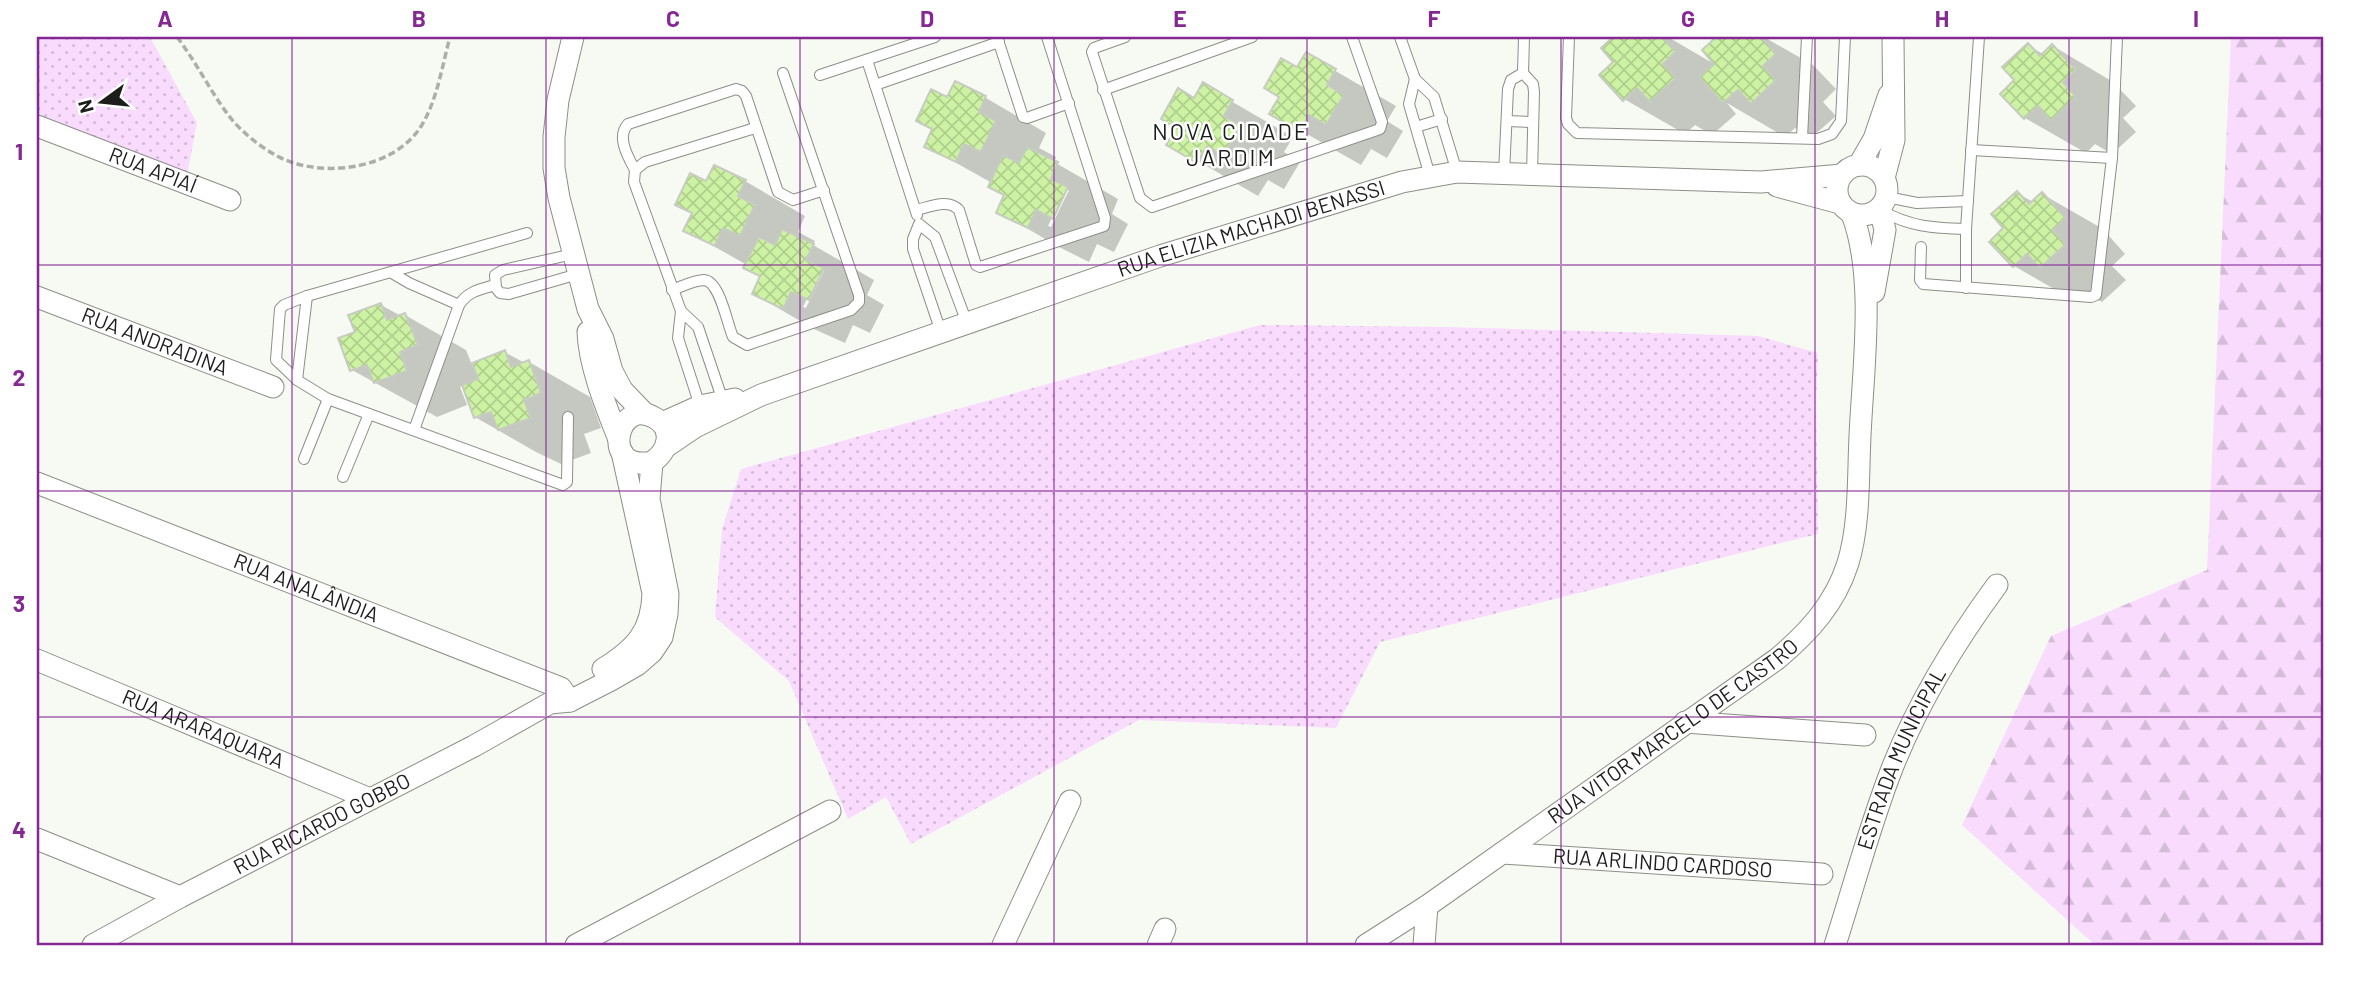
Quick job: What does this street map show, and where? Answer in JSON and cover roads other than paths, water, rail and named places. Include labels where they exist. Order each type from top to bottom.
[{"type":"street","points":[[573,37],[558,100],[554,168],[559,198],[588,309],[603,339],[612,371],[622,390],[666,429],[667,446],[659,458],[652,462],[635,463],[620,445],[621,428],[635,415],[653,418]]},
{"type":"street","points":[[1846,209],[1860,216],[1881,199],[1894,140],[1893,37]]},
{"type":"street","points":[[1865,313],[1862,244],[1837,189],[1874,139],[1892,86]]},
{"type":"street","name":"RUA APIAÍ","points":[[37,126],[230,200]]},
{"type":"street","points":[[1850,170],[1874,168],[1885,230],[1875,288],[1865,313]]},
{"type":"street","name":"RUA ELIZIA MACHADI BENASSI","points":[[667,446],[695,427],[761,395],[1160,256],[1402,182],[1457,172],[1761,182],[1850,170]]},
{"type":"street","name":"RUA ELIZIA MACHADI BENASSI","points":[[1761,182],[1846,209]]},
{"type":"street","name":"RUA ANDRADINA","points":[[37,297],[273,387]]},
{"type":"street","points":[[588,309],[589,342],[620,445],[653,593],[660,613]]},
{"type":"street","name":"RUA VITOR MARCELO DE CASTRO","points":[[1366,945],[1427,906],[1777,659],[1821,618],[1836,593],[1849,561],[1857,510],[1865,313]]},
{"type":"street","name":"RUA ELIZIA MACHADI BENASSI","points":[[653,418],[761,395]]},
{"type":"street","points":[[652,462],[649,499],[666,574],[660,613]]},
{"type":"street","name":"RUA ANALÂNDIA","points":[[37,483],[561,698]]},
{"type":"street","name":"ESTRADA MUNICIPAL","points":[[1835,945],[1892,768],[1906,734],[1930,687],[1997,585]]},
{"type":"street","name":"RUA RICARDO GOBBO","points":[[93,945],[561,698],[637,665],[652,652],[662,637],[660,613]]},
{"type":"street","name":"RUA ARARAQUARA","points":[[37,660],[369,799]]},
{"type":"street","points":[[1685,722],[1865,735]]},
{"type":"street","points":[[1003,945],[1070,802]]},
{"type":"street","points":[[576,945],[830,811]]},
{"type":"street","points":[[37,839],[180,897]]},
{"type":"street","name":"RUA ARLINDO CARDOSO","points":[[1502,853],[1822,874]]},
{"type":"street","points":[[1424,945],[1427,906]]},
{"type":"lane","points":[[820,75],[935,37]]},
{"type":"lane","points":[[915,210],[947,203],[955,205],[959,210],[976,265],[980,267],[1101,229],[1105,218],[1047,37]]},
{"type":"lane","points":[[1125,37],[1093,49],[1103,90],[1140,198],[1152,207],[1380,129],[1382,122],[1352,37]]},
{"type":"lane","points":[[1103,90],[1252,37]]},
{"type":"lane","points":[[1400,37],[1415,79],[1432,92],[1457,172]]},
{"type":"lane","points":[[1524,37],[1522,73],[1533,84],[1532,174]]},
{"type":"lane","points":[[1569,37],[1566,118],[1577,133],[1802,138],[1832,134],[1841,121],[1845,37]]},
{"type":"lane","points":[[1802,138],[1807,37]]},
{"type":"lane","points":[[1966,288],[1966,229],[1979,37]]},
{"type":"lane","points":[[1921,247],[1921,284],[2091,297],[2096,295],[2112,158],[2117,37]]},
{"type":"lane","points":[[875,85],[998,40],[1023,117],[1069,103]]},
{"type":"lane","points":[[867,60],[919,224],[935,237],[967,323]]},
{"type":"lane","points":[[672,290],[701,280],[711,282],[717,290],[733,337],[747,345],[854,309],[859,302],[859,295],[783,73]]},
{"type":"lane","points":[[1504,173],[1509,85],[1511,80],[1522,73]]},
{"type":"lane","points":[[1415,79],[1408,99],[1430,176]]},
{"type":"lane","points":[[723,401],[698,327],[681,311],[672,290],[634,182],[635,170],[622,135],[625,127],[633,122],[736,89],[747,96],[755,128],[778,192],[793,200],[824,190]]},
{"type":"lane","points":[[1416,127],[1442,119]]},
{"type":"lane","points":[[1507,121],[1533,122]]},
{"type":"lane","points":[[635,170],[645,162],[755,128]]},
{"type":"lane","points":[[1971,150],[2112,158]]},
{"type":"lane","points":[[1881,199],[1917,202],[1968,201]]},
{"type":"lane","points":[[1881,199],[1900,221],[1911,225],[1966,229]]},
{"type":"lane","points":[[919,224],[912,243],[941,332]]},
{"type":"lane","points":[[527,233],[284,305],[279,312],[276,360],[297,380],[328,399],[563,485],[567,482],[568,417]]},
{"type":"lane","points":[[532,263],[576,264],[539,285],[504,294],[498,292],[495,285],[499,272],[532,263]]},
{"type":"lane","points":[[532,263],[539,285]]},
{"type":"lane","points":[[921,273],[944,265]]},
{"type":"lane","points":[[392,273],[459,304]]},
{"type":"lane","points":[[414,430],[459,304],[468,294],[495,285]]},
{"type":"lane","points":[[297,380],[307,296]]},
{"type":"lane","points":[[681,311],[677,330],[700,406]]},
{"type":"lane","points":[[685,361],[707,354]]},
{"type":"lane","points":[[304,459],[328,399]]},
{"type":"lane","points":[[343,477],[369,414]]},
{"type":"district","name":"NOVA CIDADE JARDIM","points":[[1231,145]]}]
